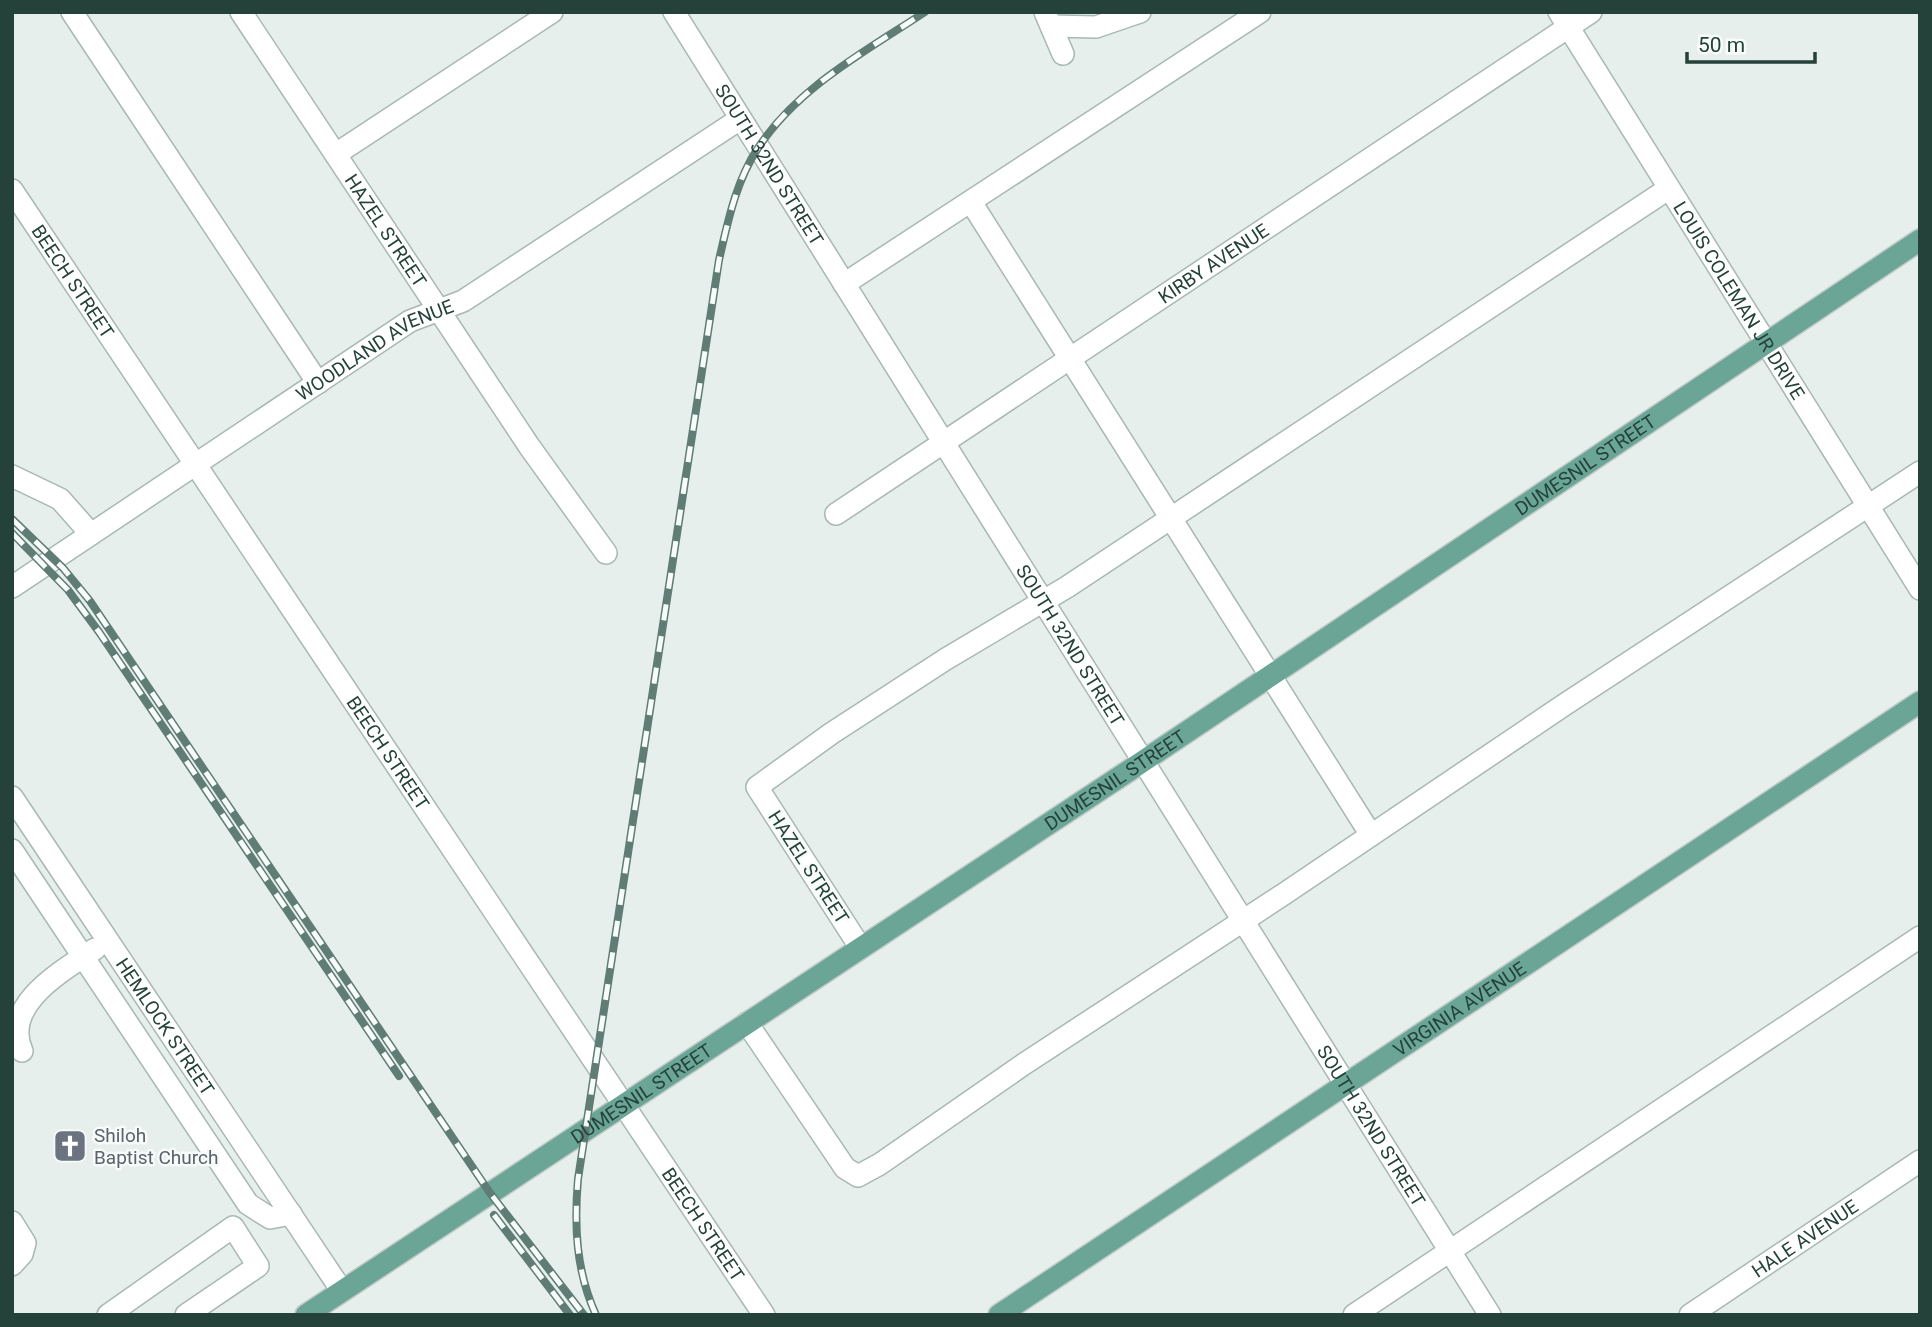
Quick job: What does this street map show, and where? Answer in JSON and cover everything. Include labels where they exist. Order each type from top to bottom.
[{"type":"main road","name":"DUMESNIL STREET","points":[[306,1315],[1920,240]]},
{"type":"main road","name":"VIRGINIA AVENUE","points":[[999,1315],[1920,702]]},
{"type":"street","points":[[72,12],[318,383]]},
{"type":"street","name":"HAZEL STREET","points":[[241,12],[529,446],[606,553]]},
{"type":"street","points":[[336,154],[552,12]]},
{"type":"street","name":"SOUTH 32ND STREET","points":[[674,12],[1490,1315]]},
{"type":"street","points":[[844,284],[1260,12]]},
{"type":"street","name":"KIRBY AVENUE","points":[[836,514],[1071,359],[1564,20],[1591,12]]},
{"type":"street","points":[[1048,19],[1096,27],[1141,13]]},
{"type":"street","points":[[1048,19],[1063,54]]},
{"type":"street","name":"LOUIS COLEMAN JR DRIVE","points":[[1564,20],[1920,589]]},
{"type":"street","name":"WOODLAND AVENUE","points":[[12,587],[410,321],[463,301],[740,119]]},
{"type":"street","points":[[1043,600],[1668,189]]},
{"type":"street","name":"BEECH STREET","points":[[12,190],[764,1315]]},
{"type":"street","points":[[971,202],[1061,349],[1071,359],[1371,835]]},
{"type":"street","points":[[747,1023],[845,1168],[858,1175],[880,1164],[1024,1064],[1563,705],[1920,472]]},
{"type":"street","points":[[12,476],[60,499],[92,534]]},
{"type":"street","name":"HAZEL STREET","points":[[860,947],[757,787],[855,718],[1043,600]]},
{"type":"street","name":"HEMLOCK STREET","points":[[12,797],[342,1291]]},
{"type":"street","points":[[12,850],[248,1204],[270,1218],[291,1214]]},
{"type":"street","points":[[1354,1315],[1449,1249],[1539,1193],[1920,937]]},
{"type":"street","points":[[22,1051],[16,1026],[25,1006],[65,968],[108,940]]},
{"type":"street","name":"HALE AVENUE","points":[[1690,1315],[1920,1161]]},
{"type":"street","points":[[12,1222],[25,1242],[22,1254],[12,1265]]},
{"type":"street","points":[[108,1315],[233,1227],[258,1266],[186,1315]]},
{"type":"railway","points":[[596,1315],[580,1265],[576,1214],[578,1179],[719,260],[726,231],[744,174],[774,126],[793,106],[834,72],[925,12]]},
{"type":"railway","points":[[12,519],[63,568],[90,601],[490,1193],[584,1315]]},
{"type":"railway","points":[[12,533],[68,590],[99,632],[399,1076]]},
{"type":"railway","points":[[494,1215],[570,1315]]},
{"type":"place","name":"Shiloh Baptist Church","points":[[70,1146]]}]
